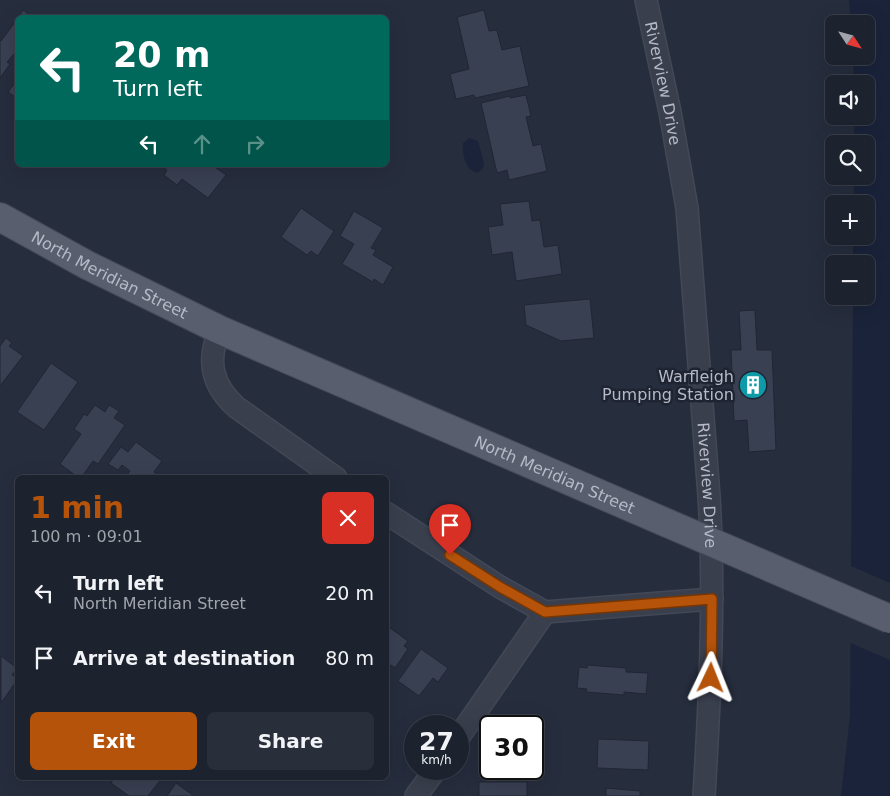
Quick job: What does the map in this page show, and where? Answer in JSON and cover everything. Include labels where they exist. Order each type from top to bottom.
[{"type":"main road","name":"North Meridian Street","points":[[0,217],[87,265],[220,330],[890,619]]},
{"type":"street","name":"Riverview Drive","points":[[646,0],[670,112],[687,208],[710,512],[712,664],[704,796]]},
{"type":"street","points":[[220,330],[214,346],[212,368],[224,394],[236,407],[332,475]]},
{"type":"street","points":[[389,515],[492,582],[545,612],[712,599]]},
{"type":"street","points":[[469,722],[545,612]]},
{"type":"street","points":[[416,796],[428,780]]},
{"type":"water","points":[[849,0],[890,0],[890,796],[841,796],[850,716],[853,305],[875,305],[875,255],[853,255],[853,245],[875,245],[875,195],[854,195],[854,185],[875,185],[875,135],[854,135],[854,125],[875,125],[875,75],[854,75],[853,65],[875,65],[875,15],[850,15]]},
{"type":"water","points":[[469,138],[478,141],[484,163],[483,168],[478,173],[470,169],[464,156],[463,143]]},
{"type":"pier","points":[[849,565],[890,583],[890,660],[848,642]]},
{"type":"building","points":[[23,10],[30,15],[20,15]]},
{"type":"building","points":[[484,10],[489,31],[497,30],[502,50],[520,46],[529,86],[475,98],[474,95],[456,99],[450,74],[469,69],[457,17]]},
{"type":"building","points":[[15,22],[15,55],[7,62],[10,64],[0,78],[0,40]]},
{"type":"building","points":[[15,83],[15,97],[8,92]]},
{"type":"building","points":[[526,95],[531,116],[526,117],[533,146],[541,144],[547,171],[509,180],[507,170],[497,173],[481,103],[510,96],[510,98]]},
{"type":"building","points":[[163,167],[215,167],[226,175],[208,198],[182,179],[177,185],[164,175],[167,170]]},
{"type":"building","points":[[529,201],[532,221],[540,220],[544,247],[558,245],[562,274],[516,281],[512,252],[492,255],[488,227],[503,225],[500,204]]},
{"type":"building","points":[[301,208],[334,231],[318,256],[311,251],[307,255],[281,237]]},
{"type":"building","points":[[354,211],[383,228],[371,248],[376,250],[373,255],[393,267],[383,285],[374,279],[373,282],[342,264],[354,244],[340,236]]},
{"type":"building","points":[[590,299],[594,338],[561,341],[526,325],[524,305]]},
{"type":"building","name":"Warfleigh Pumping Station","points":[[755,310],[757,350],[772,350],[776,450],[749,452],[747,420],[734,421],[731,350],[741,350],[739,311]]},
{"type":"building","points":[[6,338],[12,343],[9,346],[23,356],[0,386],[0,346]]},
{"type":"building","points":[[51,363],[78,382],[44,430],[17,412]]},
{"type":"building","points":[[95,405],[105,412],[109,405],[119,411],[114,418],[125,425],[98,464],[93,461],[83,475],[75,475],[60,464],[81,434],[74,429],[84,414],[87,416]]},
{"type":"building","points":[[136,442],[162,461],[154,472],[158,475],[127,475],[130,471],[122,465],[118,470],[108,464],[121,447],[128,452]]},
{"type":"building","points":[[389,627],[408,641],[404,646],[408,649],[395,668],[389,664]]},
{"type":"building","points":[[421,649],[448,668],[438,682],[433,678],[419,696],[398,681]]},
{"type":"building","points":[[1,656],[15,666],[12,675],[15,677],[15,683],[1,703]]},
{"type":"building","points":[[588,665],[626,668],[626,672],[648,673],[646,694],[624,692],[624,695],[586,692],[587,689],[577,688],[579,667],[587,668]]},
{"type":"building","points":[[598,739],[649,741],[648,770],[597,768]]},
{"type":"building","points":[[113,780],[160,780],[148,796],[129,796],[111,783]]},
{"type":"building","points":[[479,782],[527,782],[527,796],[479,796]]},
{"type":"building","points":[[176,783],[194,796],[167,796]]},
{"type":"building","points":[[606,788],[640,791],[640,796],[606,796]]},
{"type":"place","name":"Warfleigh Pumping Station","points":[[753,385]]},
{"type":"route","points":[[450,555],[500,587],[545,612],[712,599],[711,678]]}]
